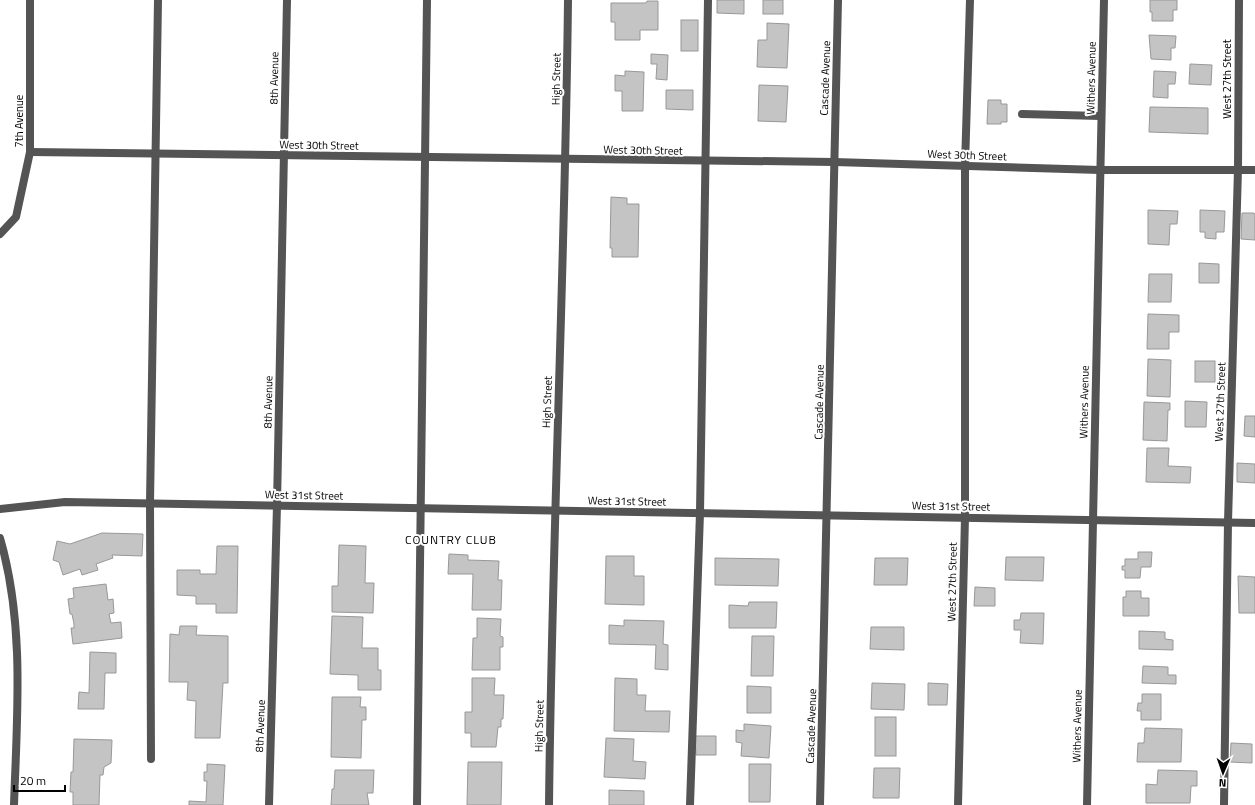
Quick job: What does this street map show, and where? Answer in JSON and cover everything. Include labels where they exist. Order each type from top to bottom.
[{"type":"street","name":"7th Avenue","points":[[0,234],[16,217],[30,152],[30,0]]},
{"type":"street","points":[[151,759],[150,503],[157,153],[158,0]]},
{"type":"street","name":"8th Avenue","points":[[269,805],[277,505],[286,0]]},
{"type":"street","points":[[417,805],[427,0]]},
{"type":"street","name":"High Street","points":[[549,805],[554,511],[566,159],[568,0]]},
{"type":"street","points":[[690,805],[700,513],[708,0]]},
{"type":"street","name":"Cascade Avenue","points":[[820,805],[828,514],[838,0]]},
{"type":"street","name":"West 27th Street","points":[[958,805],[965,517],[965,166],[970,0]]},
{"type":"street","name":"Withers Avenue","points":[[1087,805],[1104,0]]},
{"type":"street","name":"West 27th Street","points":[[1224,805],[1228,522],[1238,169],[1239,0]]},
{"type":"street","points":[[1022,114],[1101,116]]},
{"type":"street","name":"West 30th Street","points":[[30,152],[705,162],[834,162],[1100,170],[1255,170]]},
{"type":"street","name":"West 31st Street","points":[[0,510],[65,502],[1255,522]]},
{"type":"street","points":[[0,538],[7,560],[15,610],[18,676],[14,805]]},
{"type":"building","points":[[717,0],[744,0],[744,14],[717,13]]},
{"type":"building","points":[[763,0],[783,0],[783,14],[763,14]]},
{"type":"building","points":[[1150,0],[1177,0],[1177,10],[1173,10],[1173,21],[1152,21]]},
{"type":"building","points":[[647,1],[658,1],[658,30],[640,30],[640,40],[615,40],[615,22],[611,22],[611,3],[646,3]]},
{"type":"building","points":[[681,20],[698,20],[698,51],[681,51]]},
{"type":"building","points":[[767,23],[789,24],[787,68],[757,67],[758,40],[767,40]]},
{"type":"building","points":[[1149,35],[1176,36],[1175,48],[1171,48],[1171,60],[1151,59]]},
{"type":"building","points":[[651,54],[668,55],[667,80],[656,79],[657,64],[651,64]]},
{"type":"building","points":[[1190,64],[1212,65],[1211,85],[1189,84]]},
{"type":"building","points":[[625,71],[644,72],[643,111],[622,111],[622,91],[615,91],[615,75],[625,76]]},
{"type":"building","points":[[1154,71],[1176,72],[1175,84],[1168,84],[1168,98],[1153,97]]},
{"type":"building","points":[[759,85],[788,86],[786,122],[758,121]]},
{"type":"building","points":[[666,90],[693,90],[693,110],[666,109]]},
{"type":"building","points":[[988,100],[1001,100],[1001,104],[1007,104],[1007,122],[1001,122],[1001,124],[987,124]]},
{"type":"building","points":[[1150,107],[1208,108],[1208,134],[1149,132]]},
{"type":"building","points":[[611,197],[627,198],[627,204],[639,204],[638,257],[612,257],[612,248],[610,248]]},
{"type":"building","points":[[1148,210],[1178,211],[1177,224],[1170,224],[1169,245],[1148,244]]},
{"type":"building","points":[[1200,210],[1225,211],[1224,232],[1216,232],[1216,239],[1205,238],[1205,232],[1200,232]]},
{"type":"building","points":[[1242,213],[1254,213],[1255,215],[1255,240],[1241,239]]},
{"type":"building","points":[[1199,263],[1219,264],[1219,283],[1199,283]]},
{"type":"building","points":[[1149,274],[1172,274],[1171,302],[1148,302]]},
{"type":"building","points":[[1148,314],[1179,315],[1179,332],[1169,332],[1169,349],[1147,349]]},
{"type":"building","points":[[1148,359],[1171,360],[1170,397],[1147,396]]},
{"type":"building","points":[[1195,361],[1215,361],[1215,382],[1195,382]]},
{"type":"building","points":[[1185,401],[1207,402],[1206,427],[1185,427]]},
{"type":"building","points":[[1144,402],[1170,403],[1170,410],[1168,410],[1167,441],[1143,440]]},
{"type":"building","points":[[1245,416],[1255,416],[1255,437],[1244,436]]},
{"type":"building","points":[[1147,448],[1169,448],[1168,466],[1191,467],[1190,483],[1146,482]]},
{"type":"building","points":[[1237,463],[1255,464],[1255,483],[1237,482]]},
{"type":"building","points":[[102,533],[143,534],[142,556],[112,555],[113,558],[96,564],[98,570],[82,575],[80,569],[63,575],[59,562],[53,560],[57,541],[70,544]]},
{"type":"building","points":[[339,545],[366,546],[365,583],[374,583],[373,613],[332,612],[332,586],[338,586]]},
{"type":"building","points":[[217,546],[238,546],[237,613],[216,613],[216,604],[196,604],[196,596],[177,595],[177,570],[200,570],[200,574],[216,574]]},
{"type":"building","points":[[1138,552],[1152,552],[1151,567],[1141,567],[1140,578],[1125,578],[1125,570],[1122,570],[1122,566],[1125,566],[1125,559],[1138,559]]},
{"type":"building","points":[[449,554],[468,555],[468,560],[499,561],[498,580],[502,580],[501,610],[472,610],[473,574],[448,574]]},
{"type":"building","points":[[606,556],[634,556],[634,576],[644,576],[644,605],[605,604]]},
{"type":"building","points":[[1006,557],[1044,557],[1043,581],[1005,580]]},
{"type":"building","points":[[715,558],[779,559],[778,586],[715,585]]},
{"type":"building","points":[[875,558],[908,558],[907,585],[874,585]]},
{"type":"building","points":[[1238,576],[1255,577],[1255,613],[1239,613]]},
{"type":"building","points":[[106,584],[108,600],[113,599],[114,613],[109,614],[111,623],[121,622],[122,638],[73,644],[71,628],[74,628],[74,624],[72,614],[70,614],[68,599],[74,598],[73,588]]},
{"type":"building","points":[[975,587],[995,588],[995,606],[974,606]]},
{"type":"building","points":[[1126,591],[1141,591],[1141,598],[1149,598],[1149,616],[1123,616],[1123,597],[1126,597]]},
{"type":"building","points":[[749,602],[777,602],[776,628],[729,628],[729,605],[748,606]]},
{"type":"building","points":[[1021,613],[1044,613],[1043,644],[1020,643],[1021,630],[1014,630],[1014,620],[1020,620]]},
{"type":"building","points":[[332,616],[363,617],[362,648],[378,648],[378,670],[381,670],[381,690],[358,690],[358,675],[330,674]]},
{"type":"building","points":[[477,618],[501,619],[500,636],[503,637],[503,647],[500,647],[500,670],[472,670],[473,638],[477,638]]},
{"type":"building","points":[[624,620],[664,621],[663,644],[668,645],[668,670],[655,669],[656,645],[609,644],[609,625],[624,626]]},
{"type":"building","points":[[180,626],[197,626],[196,635],[228,636],[228,683],[223,683],[220,738],[195,738],[196,701],[187,700],[188,682],[169,682],[170,634],[179,635]]},
{"type":"building","points":[[871,627],[904,627],[904,650],[870,649]]},
{"type":"building","points":[[1139,631],[1165,632],[1165,639],[1173,640],[1173,650],[1139,649]]},
{"type":"building","points":[[752,636],[774,636],[773,676],[751,676]]},
{"type":"building","points":[[90,652],[116,653],[116,673],[105,673],[104,709],[78,709],[79,692],[89,693]]},
{"type":"building","points":[[1143,666],[1168,667],[1168,675],[1176,675],[1176,684],[1142,683]]},
{"type":"building","points":[[472,678],[495,678],[494,695],[504,695],[503,719],[501,719],[501,727],[498,727],[496,747],[471,747],[471,733],[465,733],[465,712],[472,712]]},
{"type":"building","points":[[615,678],[637,679],[637,695],[646,695],[645,711],[670,711],[669,732],[614,731]]},
{"type":"building","points":[[872,683],[905,684],[904,710],[871,709]]},
{"type":"building","points":[[928,683],[948,684],[947,705],[928,705]]},
{"type":"building","points":[[747,686],[771,687],[771,713],[747,713]]},
{"type":"building","points":[[1142,694],[1161,694],[1161,720],[1141,720],[1141,711],[1137,711],[1138,703],[1142,703]]},
{"type":"building","points":[[332,697],[361,697],[360,707],[366,707],[366,720],[362,720],[361,758],[331,757]]},
{"type":"building","points":[[875,717],[896,717],[896,756],[875,756]]},
{"type":"building","points":[[744,724],[771,726],[769,758],[741,756],[742,743],[736,742],[736,730],[744,731]]},
{"type":"building","points":[[1145,728],[1182,729],[1181,762],[1137,762],[1138,743],[1144,743]]},
{"type":"building","points":[[695,736],[716,736],[716,755],[696,755]]},
{"type":"building","points":[[606,738],[634,739],[633,761],[646,762],[645,779],[604,777]]},
{"type":"building","points":[[74,739],[112,740],[111,763],[104,767],[103,775],[100,775],[99,805],[73,805],[73,792],[70,792],[71,772],[73,772]]},
{"type":"building","points":[[1231,743],[1252,744],[1252,763],[1230,762]]},
{"type":"building","points":[[468,762],[502,762],[501,805],[467,805]]},
{"type":"building","points":[[207,764],[225,765],[223,805],[189,805],[189,801],[206,802],[207,781],[204,781],[204,772],[207,772]]},
{"type":"building","points":[[749,764],[771,764],[770,802],[749,802]]},
{"type":"building","points":[[874,768],[900,768],[899,798],[873,798]]},
{"type":"building","points":[[335,770],[374,770],[373,793],[367,793],[369,805],[331,805]]},
{"type":"building","points":[[1158,770],[1197,771],[1197,786],[1191,786],[1190,803],[1146,803],[1146,784],[1157,785]]},
{"type":"building","points":[[609,790],[644,791],[644,805],[609,805]]},
{"type":"district","name":"COUNTRY CLUB","points":[[451,540]]}]
